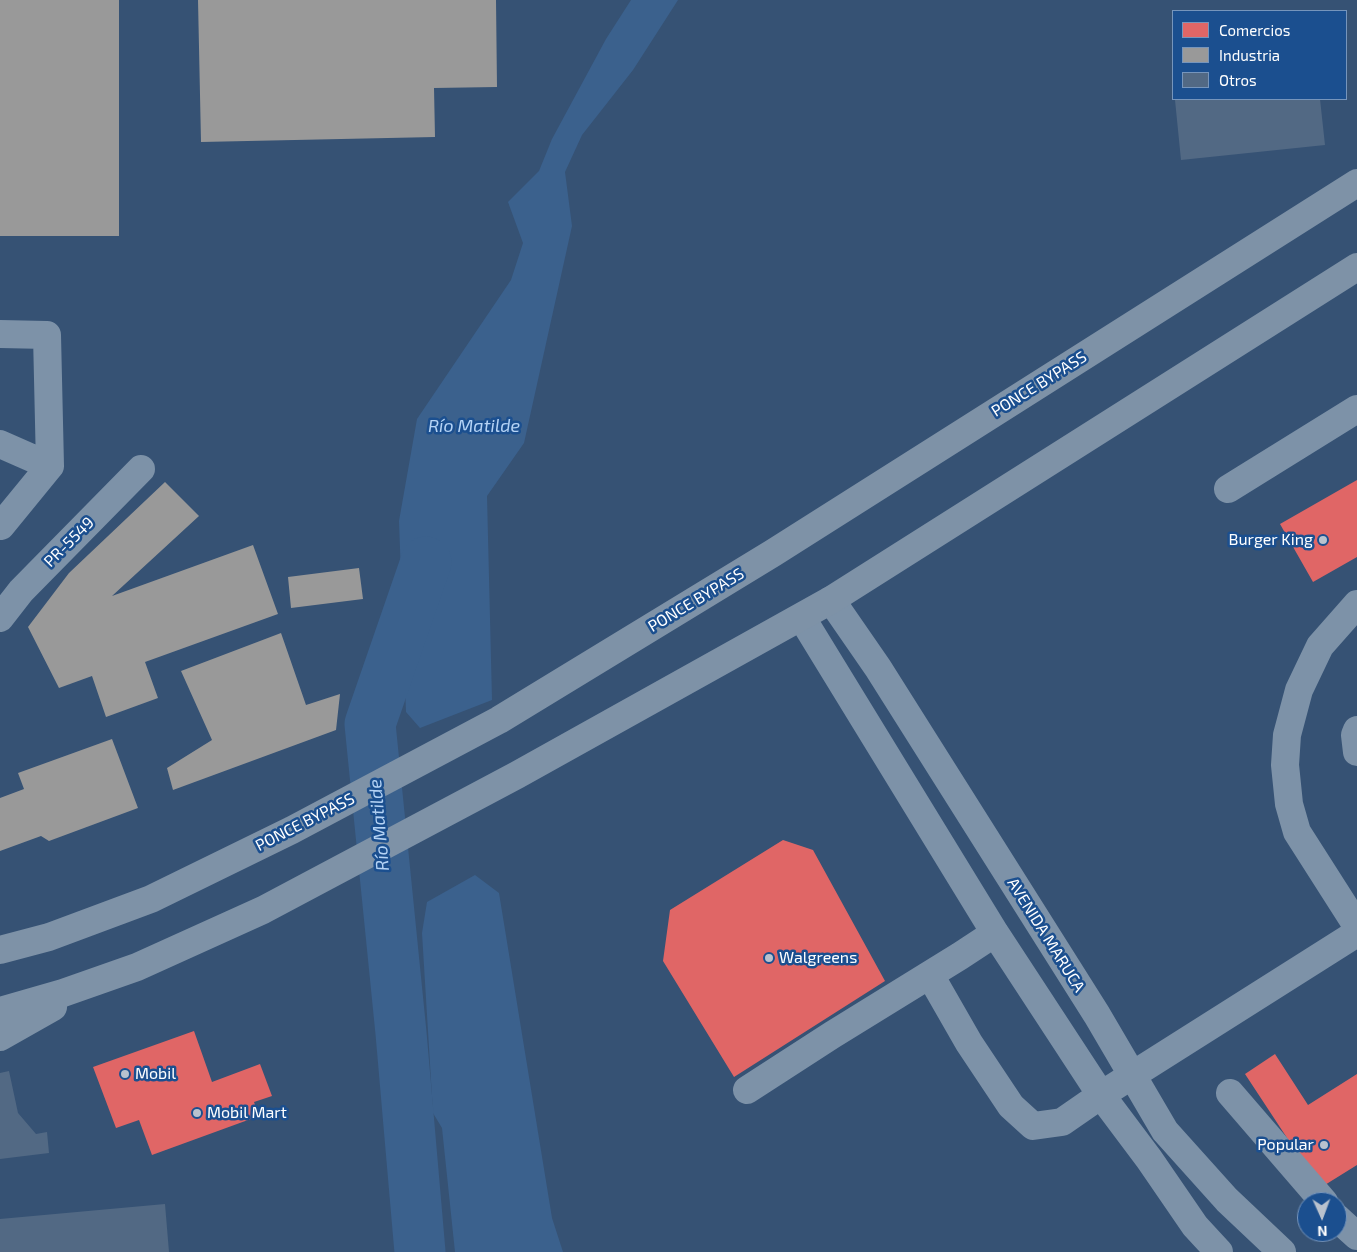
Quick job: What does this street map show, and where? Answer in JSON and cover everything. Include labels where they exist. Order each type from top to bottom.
[{"type":"highway","name":"PONCE BYPASS","points":[[0,950],[49,937],[151,899],[292,830],[499,720],[774,552],[1357,183]]},
{"type":"highway","points":[[0,1011],[62,994],[137,967],[263,910],[517,775],[802,618],[1357,267]]},
{"type":"highway","points":[[0,938],[49,937]]},
{"type":"highway","points":[[0,1037],[103,979]]},
{"type":"street","points":[[0,334],[47,335],[50,466],[0,525]]},
{"type":"street","points":[[1228,489],[1357,409]]},
{"type":"street","points":[[0,444],[50,466]]},
{"type":"street","name":"PR-5549","points":[[0,618],[21,592],[141,469]]},
{"type":"street","name":"AVENIDA MARUCA","points":[[831,600],[878,668],[1097,1015],[1165,1131],[1227,1200],[1282,1252]]},
{"type":"street","points":[[1357,604],[1320,646],[1300,690],[1287,735],[1285,764],[1290,804],[1297,832],[1357,926]]},
{"type":"street","points":[[802,618],[995,933],[1101,1095],[1149,1159],[1195,1226],[1219,1252]]},
{"type":"street","points":[[1357,730],[1355,735],[1357,752]]},
{"type":"street","points":[[747,1090],[995,933]]},
{"type":"street","points":[[930,975],[969,1044],[1011,1106],[1033,1126],[1062,1122],[1132,1075],[1357,933]]},
{"type":"street","points":[[1230,1093],[1320,1192]]},
{"type":"water","name":"Río Matilde","points":[[631,0],[678,0],[633,70],[582,135],[565,172],[572,226],[524,443],[487,496],[492,700],[420,728],[406,712],[399,521],[417,419],[511,280],[523,243],[508,202],[539,171],[552,139],[606,39]]},
{"type":"water","points":[[475,875],[499,893],[552,1218],[563,1252],[455,1252],[442,1128],[433,1113],[422,933],[427,902]]},
{"type":"building: Comercios","name":"Burger King","points":[[1357,480],[1357,557],[1313,582],[1280,524]]},
{"type":"building: Comercios","points":[[783,840],[813,850],[885,981],[734,1077],[663,961],[670,910]]},
{"type":"building: Comercios","points":[[194,1031],[212,1082],[260,1064],[272,1096],[254,1102],[259,1116],[152,1155],[139,1120],[116,1128],[93,1067]]},
{"type":"building: Comercios","name":"Popular","points":[[1275,1054],[1308,1105],[1357,1074],[1357,1165],[1320,1188],[1245,1074]]},
{"type":"building: Industria","points":[[0,0],[119,0],[119,236],[0,236]]},
{"type":"building: Industria","points":[[198,0],[496,0],[497,87],[434,88],[435,137],[201,142]]},
{"type":"building: Industria","points":[[165,482],[199,516],[112,596],[253,545],[278,614],[145,662],[158,698],[106,717],[92,676],[59,688],[28,627],[69,573]]},
{"type":"building: Industria","points":[[359,568],[363,599],[291,608],[288,577]]},
{"type":"building: Industria","points":[[281,633],[306,705],[340,694],[336,730],[173,790],[167,768],[212,740],[181,671]]},
{"type":"building: Industria","points":[[112,739],[138,808],[49,841],[41,836],[0,851],[0,798],[24,789],[18,773]]},
{"type":"building: Otros","points":[[1175,100],[1320,100],[1325,145],[1181,160]]},
{"type":"building: Otros","points":[[9,1071],[18,1113],[36,1134],[47,1132],[49,1153],[0,1159],[0,1073]]},
{"type":"building: Otros","points":[[165,1204],[169,1252],[0,1252],[0,1219]]},
{"type":"waterway","name":"Río Matilde","points":[[420,1252],[401,1033],[370,724],[426,562]]},
{"type":"place","name":"Burger King","points":[[1323,540]]},
{"type":"place","name":"Walgreens","points":[[769,958]]},
{"type":"place","name":"Mobil","points":[[125,1074]]},
{"type":"place","name":"Mobil Mart","points":[[197,1113]]},
{"type":"place","name":"Popular","points":[[1324,1145]]}]
